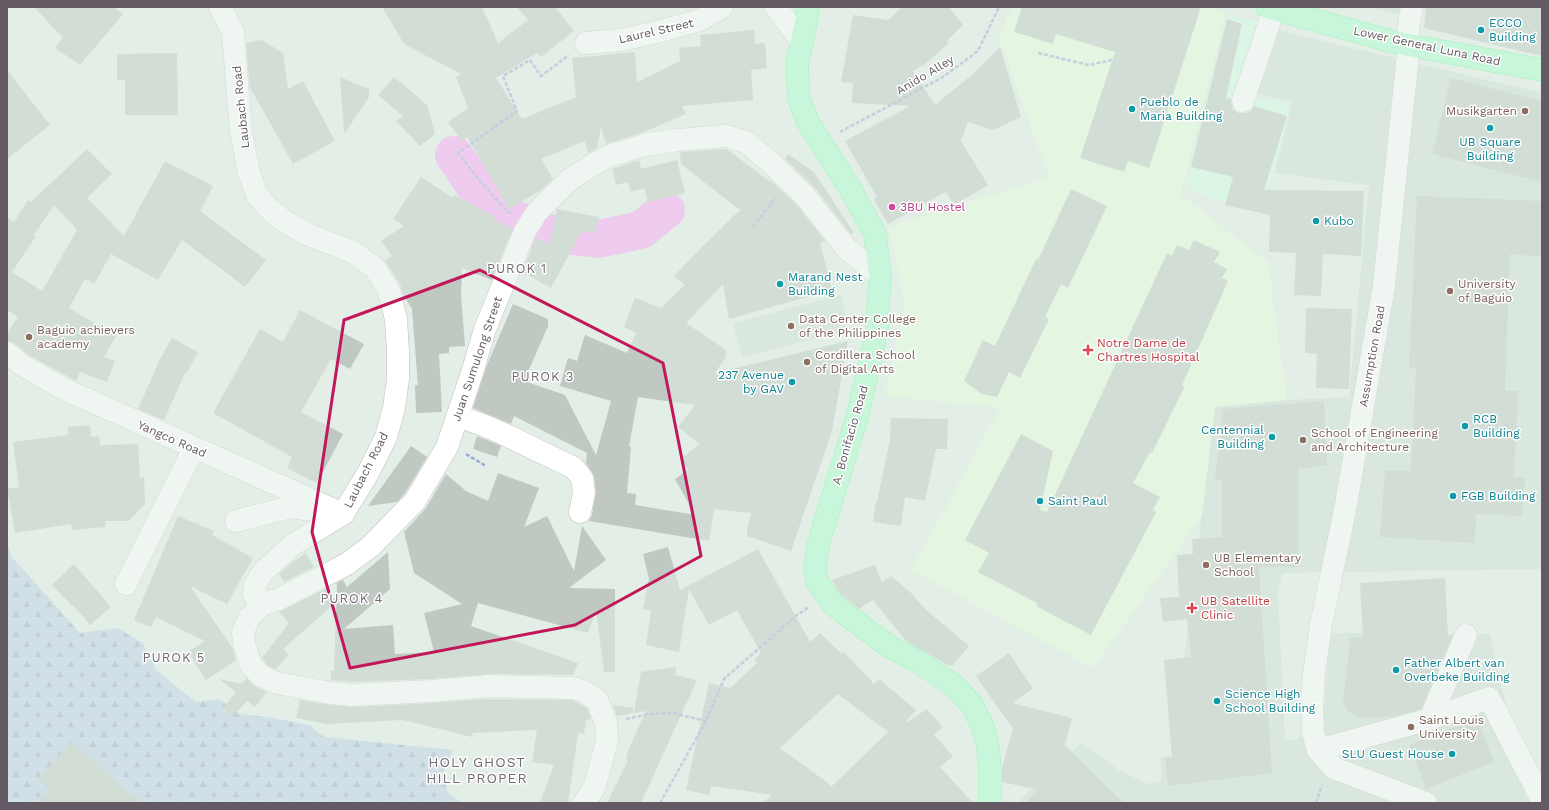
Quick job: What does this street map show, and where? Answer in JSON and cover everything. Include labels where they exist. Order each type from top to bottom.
[{"type":"main road","name":"A. Bonifacio Road","points":[[808,7],[808,18],[801,41],[797,64],[799,99],[808,122],[851,190],[875,234],[880,275],[877,327],[873,348],[857,418],[818,545],[815,568],[817,581],[840,611],[890,647],[916,661],[955,686],[972,705],[983,727],[988,748],[990,768],[990,803]]},
{"type":"main road","name":"Lower General Luna Road","points":[[1271,8],[1404,44],[1542,70]]},
{"type":"street","name":"Laubach Road","points":[[220,7],[233,32],[241,132],[249,173],[257,195],[269,208],[287,222],[309,235],[353,252],[375,268],[389,291],[396,319],[398,379],[394,408],[386,437],[368,472],[343,514],[292,546],[263,572],[255,586],[254,594],[257,600],[264,603]]},
{"type":"street","name":"Laurel Street","points":[[586,43],[621,40],[661,31],[700,20],[722,7]]},
{"type":"street","points":[[776,7],[801,41]]},
{"type":"street","name":"Assumption Road","points":[[1328,776],[1313,732],[1312,705],[1314,674],[1321,625],[1345,510],[1384,286],[1404,44],[1412,7]]},
{"type":"street","points":[[1243,101],[1271,8]]},
{"type":"street","name":"Juan Sumulong Street","points":[[264,603],[279,599],[347,564],[370,548],[415,501],[447,447],[485,329],[531,222],[568,181],[594,164],[611,155],[645,145],[678,140],[726,136],[746,142],[770,161],[805,196],[847,250],[880,275]]},
{"type":"street","name":"Yangco Road","points":[[7,353],[22,365],[64,390],[343,514]]},
{"type":"street","points":[[458,416],[508,436],[574,468],[582,478],[584,493],[580,512]]},
{"type":"street","points":[[126,584],[194,448]]},
{"type":"street","points":[[236,521],[292,507],[343,514]]},
{"type":"street","points":[[264,603],[249,618],[243,632],[244,643],[252,665],[261,676],[277,683],[324,692],[352,695],[432,691],[489,686],[574,688],[585,692],[597,700],[606,723],[607,741],[594,788],[584,803]]},
{"type":"street","points":[[1430,719],[1466,635]]},
{"type":"street","points":[[1318,750],[1430,719],[1489,698],[1542,800]]},
{"type":"street","points":[[1328,776],[1426,803]]},
{"type":"path","name":"Anido Alley","points":[[837,134],[943,77],[978,51],[999,7]]},
{"type":"path","points":[[508,212],[481,182],[458,153],[517,111],[503,76],[530,60],[541,76],[586,43]]},
{"type":"path","points":[[1038,53],[1089,64],[1112,60]]},
{"type":"path","points":[[753,227],[790,180]]},
{"type":"path","points":[[463,453],[486,466]]},
{"type":"path","points":[[660,803],[706,721],[724,679],[796,615],[815,604]]},
{"type":"path","points":[[606,723],[649,714],[673,713],[706,721]]},
{"type":"path","points":[[1316,803],[1328,776]]},
{"type":"highlighted area","points":[[480,270],[663,363],[701,556],[575,625],[350,668],[312,532],[344,320]]},
{"type":"shaded area","name":"Notre Dame de Chartres Hospital","points":[[1011,7],[1207,7],[1226,13],[1181,195],[1268,262],[1287,400],[1215,407],[1202,516],[1093,668],[911,570],[1000,408],[885,396],[905,304],[888,227],[1049,177],[999,39]]},
{"type":"shaded area","points":[[1371,7],[1400,7],[1399,13],[1398,12],[1397,14]]},
{"type":"shaded area","points":[[1226,17],[1261,20],[1241,93],[1292,106],[1260,214],[1186,189]]},
{"type":"shaded area","name":"University of Baguio","points":[[1255,25],[1542,93],[1542,569],[1282,573],[1278,593],[1285,740],[1172,755],[1215,407],[1287,400],[1349,397],[1369,185],[1275,173],[1292,101],[1246,92]]},
{"type":"shaded area","name":"Data Center College of the Philippines","points":[[841,295],[849,330],[742,357],[733,323]]},
{"type":"shaded area","name":"Saint Louis University","points":[[1329,633],[1490,634],[1526,798],[1533,803],[1017,803],[1081,743],[1120,771],[1148,784],[1158,783],[1162,779],[1160,757],[1298,739],[1324,716]]},
{"type":"green space","points":[[7,542],[11,556],[80,633],[117,628],[143,643],[156,670],[196,702],[219,699],[240,714],[274,718],[309,725],[324,737],[453,750],[444,771],[447,792],[462,803],[7,803]]},
{"type":"building","points":[[34,7],[114,7],[123,14],[80,65],[55,48],[63,38]]},
{"type":"building","points":[[382,7],[482,7],[498,43],[528,20],[517,7],[555,7],[574,31],[541,57],[537,53],[496,78],[522,119],[576,97],[572,58],[635,52],[637,82],[680,61],[679,48],[701,46],[700,35],[754,30],[755,44],[765,43],[767,68],[751,70],[753,100],[682,106],[686,114],[644,132],[606,144],[601,126],[597,148],[588,153],[585,141],[541,159],[553,179],[541,190],[509,209],[467,137],[462,141],[448,122],[468,108],[456,77],[461,74],[404,44]]},
{"type":"building","points":[[902,7],[949,7],[963,25],[947,41],[949,43],[925,64],[913,71],[935,105],[974,73],[1000,47],[1021,117],[993,130],[968,122],[961,141],[988,185],[954,205],[946,192],[888,224],[874,199],[877,197],[845,141],[910,106],[852,103],[853,83],[841,82],[853,15],[888,20]]},
{"type":"building","name":"Pueblo de Maria Building","points":[[1022,7],[1201,7],[1149,168],[1128,161],[1124,172],[1080,158],[1115,52],[1056,34],[1053,44],[1014,32]]},
{"type":"building","name":"ECCO Building","points":[[1426,7],[1542,7],[1542,56],[1424,28]]},
{"type":"building","points":[[1227,19],[1242,24],[1226,98],[1231,99],[1233,109],[1239,113],[1251,111],[1254,106],[1287,116],[1264,190],[1364,191],[1361,256],[1323,254],[1321,296],[1294,295],[1296,253],[1269,252],[1270,215],[1225,205],[1233,177],[1191,167]]},
{"type":"building","points":[[262,40],[283,53],[288,89],[303,81],[335,141],[293,164],[250,89],[246,43]]},
{"type":"building","points":[[177,53],[178,115],[125,115],[125,80],[117,80],[117,54]]},
{"type":"building","points":[[7,70],[50,125],[7,159]]},
{"type":"building","points":[[340,77],[369,89],[369,97],[344,134]]},
{"type":"building","points":[[394,77],[427,105],[435,134],[420,146],[396,121],[403,116],[378,95]]},
{"type":"building","name":"UB Square Building","points":[[1451,78],[1542,101],[1542,182],[1432,154]]},
{"type":"building","points":[[87,149],[112,174],[87,198],[124,236],[165,161],[213,186],[200,211],[266,260],[245,287],[182,240],[158,280],[111,254],[94,284],[85,279],[69,308],[116,336],[104,357],[115,361],[107,382],[80,372],[76,381],[29,355],[14,343],[7,341],[7,334],[18,317],[7,310],[7,217],[14,222],[28,200],[31,202]],"holes":[[[54,205],[77,230],[42,291],[12,272],[36,236],[34,235]]]},
{"type":"building","points":[[728,150],[769,181],[770,180],[796,204],[825,241],[820,243],[832,290],[729,319],[723,284],[686,323],[726,350],[726,357],[715,373],[848,341],[832,431],[791,551],[747,536],[751,513],[714,509],[709,541],[589,521],[592,515],[596,492],[594,476],[586,463],[587,453],[514,416],[511,424],[473,408],[487,365],[513,304],[548,319],[548,326],[524,381],[565,395],[596,455],[611,401],[560,386],[568,358],[577,361],[585,335],[627,353],[636,333],[624,327],[635,298],[661,308],[685,285],[674,276],[740,210],[681,164],[680,152]],"holes":[[[638,397],[695,405],[678,427],[700,444],[680,459],[688,470],[675,479],[695,515],[635,505],[636,494],[627,493],[631,447],[629,446]]]},
{"type":"building","points":[[788,154],[814,172],[854,233],[851,234],[815,188],[785,159]]},
{"type":"building","points":[[639,160],[641,169],[677,160],[685,193],[648,202],[644,188],[631,192],[628,182],[616,185],[612,169]]},
{"type":"building","points":[[421,177],[453,198],[454,195],[496,217],[492,219],[513,228],[492,280],[462,268],[461,295],[465,346],[449,347],[449,353],[439,354],[442,412],[416,413],[415,385],[418,385],[412,309],[403,294],[400,284],[385,261],[392,256],[381,241],[404,226],[393,219]]},
{"type":"building","points":[[1071,189],[1107,206],[1068,288],[1061,284],[1045,317],[1049,319],[1020,378],[1009,372],[997,397],[982,394],[964,381],[983,340],[995,346],[1036,259],[1038,260]]},
{"type":"building","points":[[1417,196],[1542,201],[1542,257],[1510,254],[1505,391],[1518,391],[1514,477],[1525,478],[1522,516],[1476,514],[1475,543],[1380,537],[1385,470],[1411,471],[1416,368],[1409,367]]},
{"type":"building","points":[[557,209],[599,217],[595,233],[582,231],[551,288],[522,272],[536,238],[550,244]]},
{"type":"building","points":[[1194,240],[1220,252],[1214,262],[1227,269],[1222,278],[1228,281],[1182,385],[1185,386],[1152,453],[1150,452],[1133,483],[1160,497],[1153,510],[1156,512],[1091,635],[1036,606],[1037,603],[978,572],[989,553],[965,540],[1021,434],[1053,451],[1040,510],[1047,512],[1167,253],[1172,256],[1177,245],[1189,250]]},
{"type":"building","points":[[1306,308],[1352,309],[1349,389],[1316,388],[1317,354],[1305,353]]},
{"type":"building","points":[[300,310],[364,344],[350,369],[331,359],[301,412],[343,434],[317,483],[287,468],[292,457],[213,413],[260,329],[283,342]]},
{"type":"building","points":[[172,338],[198,352],[186,374],[185,373],[164,420],[138,409],[159,361]]},
{"type":"building","points":[[1324,401],[1327,465],[1298,469],[1299,567],[1259,567],[1272,773],[1168,786],[1165,758],[1172,758],[1164,660],[1191,657],[1187,619],[1163,622],[1160,598],[1179,597],[1177,555],[1193,554],[1192,539],[1222,537],[1222,479],[1215,480],[1223,409]]},
{"type":"building","points":[[891,418],[948,419],[947,449],[936,449],[925,501],[905,497],[901,526],[873,522],[876,501],[877,502],[890,439]]},
{"type":"building","points":[[90,425],[91,437],[99,436],[100,445],[138,444],[140,478],[144,477],[145,504],[129,521],[105,521],[106,527],[72,530],[71,524],[15,533],[7,489],[19,487],[13,442],[68,435],[68,427]]},
{"type":"building","points":[[477,436],[501,446],[497,457],[473,449]]},
{"type":"building","points":[[411,446],[427,457],[405,493],[397,502],[368,506]]},
{"type":"building","points":[[498,473],[539,488],[524,527],[547,516],[574,571],[582,526],[606,560],[569,588],[615,589],[615,672],[604,672],[596,611],[588,633],[478,603],[471,626],[578,663],[573,675],[489,674],[431,679],[352,682],[331,680],[331,671],[334,671],[337,583],[343,580],[347,587],[388,552],[390,589],[344,629],[393,625],[395,654],[434,652],[424,613],[462,604],[414,573],[404,532],[426,508],[446,474],[466,491],[488,501]]},
{"type":"building","points":[[178,516],[214,531],[212,535],[253,558],[227,604],[190,586],[233,649],[236,660],[206,680],[188,652],[205,641],[156,617],[151,627],[134,620]]},
{"type":"building","points":[[668,547],[680,590],[758,549],[810,642],[820,633],[842,654],[844,652],[874,684],[879,679],[916,710],[906,721],[907,722],[927,709],[943,727],[934,735],[953,756],[940,767],[973,803],[762,803],[772,795],[711,786],[709,795],[686,790],[709,683],[730,688],[757,663],[754,660],[761,653],[737,610],[709,625],[689,589],[679,652],[646,645],[651,611],[643,609],[649,579],[643,554]],"holes":[[[838,694],[888,732],[831,787],[828,783],[780,748]]]},
{"type":"building","points":[[306,553],[314,567],[284,582],[279,574]]},
{"type":"building","points":[[74,564],[111,607],[90,625],[73,605],[72,606],[52,585]]},
{"type":"building","points":[[875,565],[882,583],[891,576],[911,593],[926,610],[969,646],[953,665],[948,665],[907,642],[873,600],[859,609],[841,595],[832,580]]},
{"type":"building","points":[[1445,578],[1448,636],[1452,636],[1421,709],[1392,717],[1359,717],[1349,712],[1343,702],[1350,638],[1363,637],[1360,583]]},
{"type":"building","points":[[327,588],[336,602],[283,649],[289,654],[276,669],[268,666],[262,658],[289,623],[279,612]]},
{"type":"building","points":[[1009,653],[1033,689],[1012,703],[1072,718],[1065,745],[1124,803],[1025,803],[1038,790],[1002,782],[1002,768],[1013,729],[976,676]]},
{"type":"building","points":[[676,667],[675,675],[697,680],[641,803],[607,803],[628,760],[626,760],[628,751],[646,711],[634,713],[641,672]]},
{"type":"building","points":[[246,678],[256,687],[267,692],[255,707],[247,701],[233,716],[223,708],[236,692],[219,679],[242,684]]},
{"type":"building","points":[[489,699],[572,700],[587,708],[591,719],[586,720],[584,734],[578,733],[568,803],[540,803],[554,765],[532,762],[537,730],[473,733],[472,737],[403,720],[326,724],[296,718],[300,700],[353,707]]},
{"type":"building","points":[[613,705],[633,708],[633,713],[617,716]]},
{"type":"building","name":"SLU Guest House","points":[[1477,718],[1494,762],[1426,789],[1409,745]]},
{"type":"building","points":[[72,742],[141,803],[38,803],[51,789],[38,778]]},
{"type":"waterway","points":[[454,155],[477,189],[512,218],[547,233],[598,239],[641,230],[666,210]]},
{"type":"place","name":"ECCO Building","points":[[1481,30]]},
{"type":"place","name":"Pueblo de Maria Building","points":[[1132,109]]},
{"type":"place","name":"Musikgarten","points":[[1525,111]]},
{"type":"place","name":"UB Square Building","points":[[1490,128]]},
{"type":"place","name":"3BU Hostel","points":[[892,207]]},
{"type":"place","name":"Kubo","points":[[1316,221]]},
{"type":"place","name":"Marand Nest Building","points":[[780,284]]},
{"type":"place","name":"University of Baguio","points":[[1450,291]]},
{"type":"place","name":"Data Center College of the Philippines","points":[[791,326]]},
{"type":"place","name":"Baguio achievers academy","points":[[29,337]]},
{"type":"place","name":"Notre Dame de Chartres Hospital","points":[[1088,350]]},
{"type":"place","name":"Cordillera School of Digital Arts","points":[[807,362]]},
{"type":"place","name":"237 Avenue by GAV","points":[[792,382]]},
{"type":"place","name":"RCB Building","points":[[1465,426]]},
{"type":"place","name":"Centennial Building","points":[[1272,437]]},
{"type":"place","name":"School of Engineering and Architecture","points":[[1303,440]]},
{"type":"place","name":"FGB Building","points":[[1453,496]]},
{"type":"place","name":"Saint Paul","points":[[1040,501]]},
{"type":"place","name":"UB Elementary School","points":[[1206,565]]},
{"type":"place","name":"UB Satellite Clinic","points":[[1192,608]]},
{"type":"place","name":"Father Albert van Overbeke Building","points":[[1396,670]]},
{"type":"place","name":"Science High School Building","points":[[1217,701]]},
{"type":"place","name":"Saint Louis University","points":[[1411,727]]},
{"type":"place","name":"SLU Guest House","points":[[1452,754]]},
{"type":"district","name":"PUROK 1","points":[[517,268]]},
{"type":"district","name":"PUROK 3","points":[[543,376]]},
{"type":"district","name":"PUROK 4","points":[[352,598]]},
{"type":"district","name":"PUROK 5","points":[[174,657]]},
{"type":"district","name":"HOLY GHOST HILL PROPER","points":[[477,770]]}]
